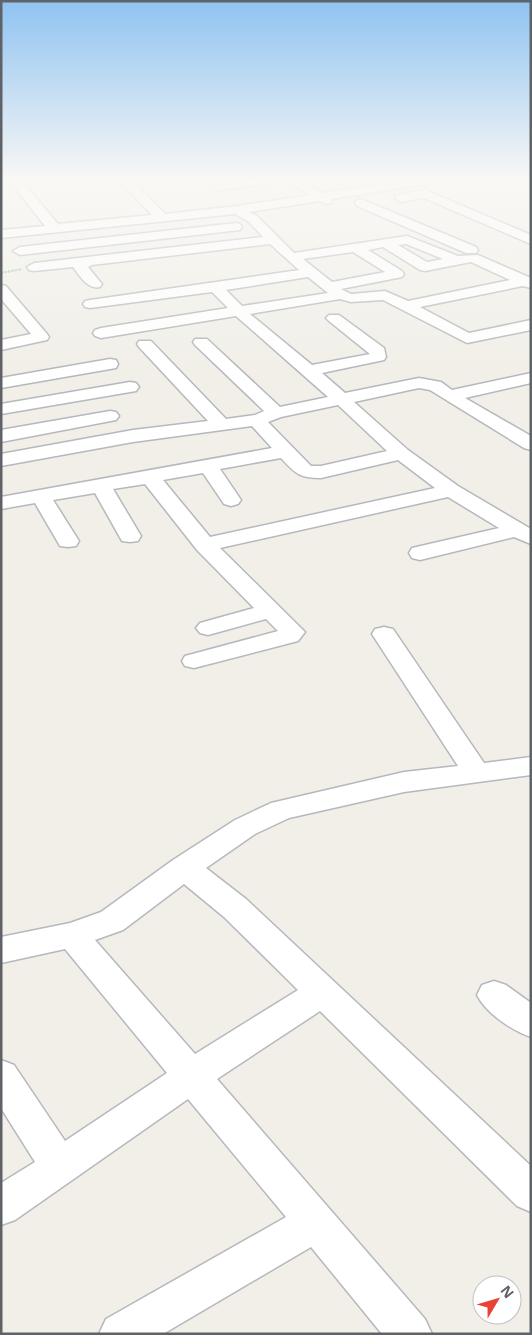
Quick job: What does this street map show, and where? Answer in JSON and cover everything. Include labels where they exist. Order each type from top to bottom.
[{"type":"street","points":[[20,251],[95,242]]},
{"type":"street","points":[[34,267],[255,242]]},
{"type":"street","points":[[276,242],[335,291],[351,298],[385,295],[467,338],[531,325]]},
{"type":"street","points":[[292,257],[394,242]]},
{"type":"street","points":[[413,242],[456,260]]},
{"type":"street","points":[[453,242],[471,250]]},
{"type":"street","points":[[385,244],[425,267]]},
{"type":"street","points":[[225,246],[235,256]]},
{"type":"street","points":[[356,248],[397,274]]},
{"type":"street","points":[[165,252],[174,264]]},
{"type":"street","points":[[328,252],[367,279]]},
{"type":"street","points":[[101,333],[240,312],[335,291],[367,279],[456,260],[473,258],[528,282]]},
{"type":"street","points":[[85,262],[79,266],[95,284]]},
{"type":"street","points":[[90,304],[310,272]]},
{"type":"street","points":[[405,306],[528,282]]},
{"type":"street","points":[[215,287],[240,312],[340,398],[400,454],[451,490],[523,533]]},
{"type":"street","points":[[1,289],[41,337],[1,345]]},
{"type":"street","points":[[308,371],[378,357],[378,351],[334,318]]},
{"type":"street","points":[[201,342],[276,414]]},
{"type":"street","points":[[145,344],[222,426]]},
{"type":"street","points":[[1,383],[25,372],[110,364]]},
{"type":"street","points":[[25,372],[34,377],[83,445]]},
{"type":"street","points":[[449,396],[531,378]]},
{"type":"street","points":[[1,460],[133,436],[222,426],[256,420],[340,398],[419,383],[435,386],[531,444]]},
{"type":"street","points":[[1,409],[130,387]]},
{"type":"street","points":[[1,436],[110,416]]},
{"type":"street","points":[[256,420],[303,470],[310,472],[321,472],[400,454]]},
{"type":"street","points":[[1,503],[286,451]]},
{"type":"street","points":[[208,466],[231,500]]},
{"type":"street","points":[[150,477],[205,544],[293,632],[289,636],[194,660]]},
{"type":"street","points":[[101,485],[130,536]]},
{"type":"street","points":[[205,544],[451,490]]},
{"type":"street","points":[[41,496],[68,541]]},
{"type":"street","points":[[420,553],[502,534],[523,533]]},
{"type":"street","points":[[208,628],[270,610]]},
{"type":"street","points":[[384,634],[477,773]]},
{"type":"street","points":[[1,950],[72,934],[112,921],[184,868],[245,827],[281,810],[404,782],[531,766]]},
{"type":"street","points":[[184,868],[235,908],[531,1193]]},
{"type":"street","points":[[72,934],[410,1334]]},
{"type":"street","points":[[1,1206],[192,1076],[322,992]]},
{"type":"street","points":[[494,995],[531,1022]]},
{"type":"street","points":[[1,1076],[60,1167]]},
{"type":"street","points":[[121,1334],[316,1222]]}]
